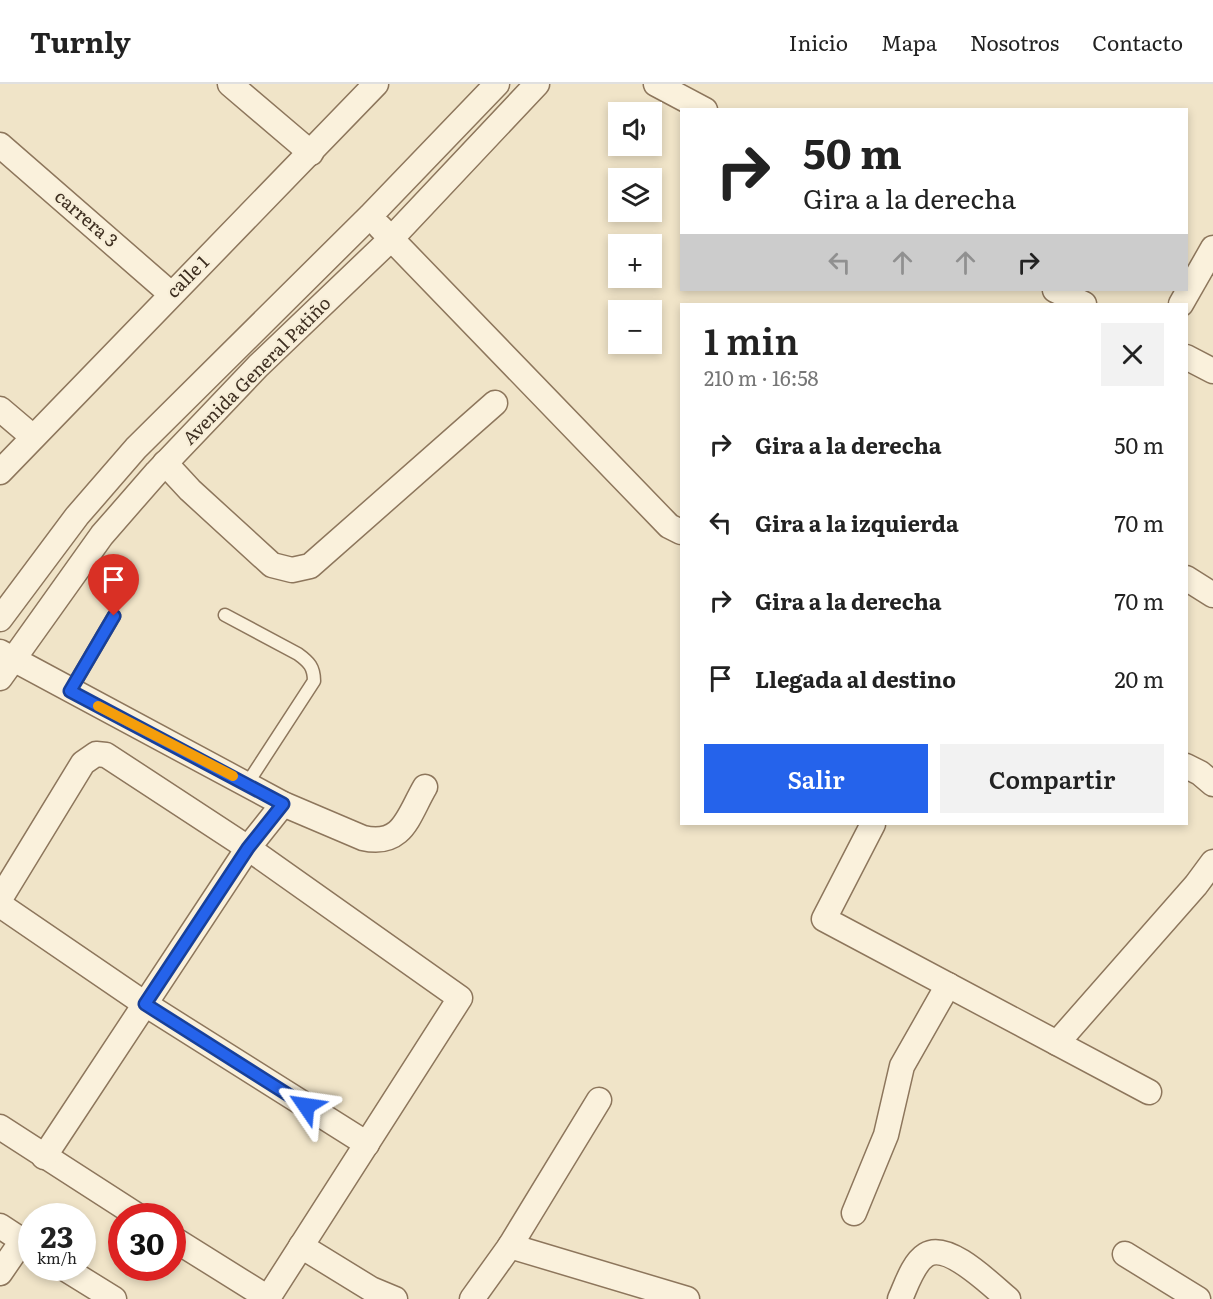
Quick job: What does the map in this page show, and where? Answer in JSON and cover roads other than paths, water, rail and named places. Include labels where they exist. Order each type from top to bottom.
[{"type":"street","points":[[230,84],[311,153]]},
{"type":"street","name":"calle 1","points":[[0,472],[376,84]]},
{"type":"street","name":"Avenida General Patiño","points":[[0,619],[77,516],[136,448],[370,216],[497,84]]},
{"type":"street","name":"Avenida General Patiño","points":[[4,664],[102,535],[165,463],[258,366],[391,240],[537,84]]},
{"type":"street","points":[[656,84],[701,108]]},
{"type":"street","name":"carrera 3","points":[[0,145],[171,294]]},
{"type":"street","points":[[370,216],[669,526],[680,532]]},
{"type":"street","points":[[1182,303],[1213,248]]},
{"type":"street","points":[[1056,291],[1082,303]]},
{"type":"street","points":[[1188,358],[1213,371]]},
{"type":"street","points":[[165,463],[190,490],[272,565],[292,570],[310,566],[495,403]]},
{"type":"street","points":[[0,409],[33,437]]},
{"type":"street","points":[[1188,579],[1213,595]]},
{"type":"street","points":[[4,664],[70,691],[283,804],[363,838],[377,841],[389,839],[399,833],[424,787]]},
{"type":"street","points":[[0,899],[83,763],[96,754],[106,755],[248,848],[460,998],[268,1299],[186,1247]]},
{"type":"street","points":[[1188,767],[1213,784]]},
{"type":"street","points":[[44,1157],[248,848],[283,804]]},
{"type":"street","points":[[872,825],[824,919],[1149,1092]]},
{"type":"street","points":[[1057,1043],[1213,862]]},
{"type":"street","points":[[0,905],[145,1004],[367,1144]]},
{"type":"street","points":[[854,1213],[886,1135],[902,1066],[948,985]]},
{"type":"street","points":[[472,1299],[510,1246],[599,1100]]},
{"type":"street","points":[[0,1127],[117,1203]]},
{"type":"street","points":[[0,1226],[18,1238]]},
{"type":"street","points":[[301,1246],[371,1289],[395,1299]]},
{"type":"street","points":[[510,1246],[687,1299]]},
{"type":"street","points":[[900,1299],[916,1265],[926,1255],[937,1252],[953,1256],[1008,1299]]},
{"type":"street","points":[[0,1273],[18,1254]]},
{"type":"street","points":[[1125,1254],[1198,1299]]},
{"type":"street","points":[[85,1281],[114,1299]]},
{"type":"lane","points":[[225,615],[298,654],[309,662],[314,670],[314,681],[247,784]]},
{"type":"lane","points":[[70,691],[114,616]]}]
